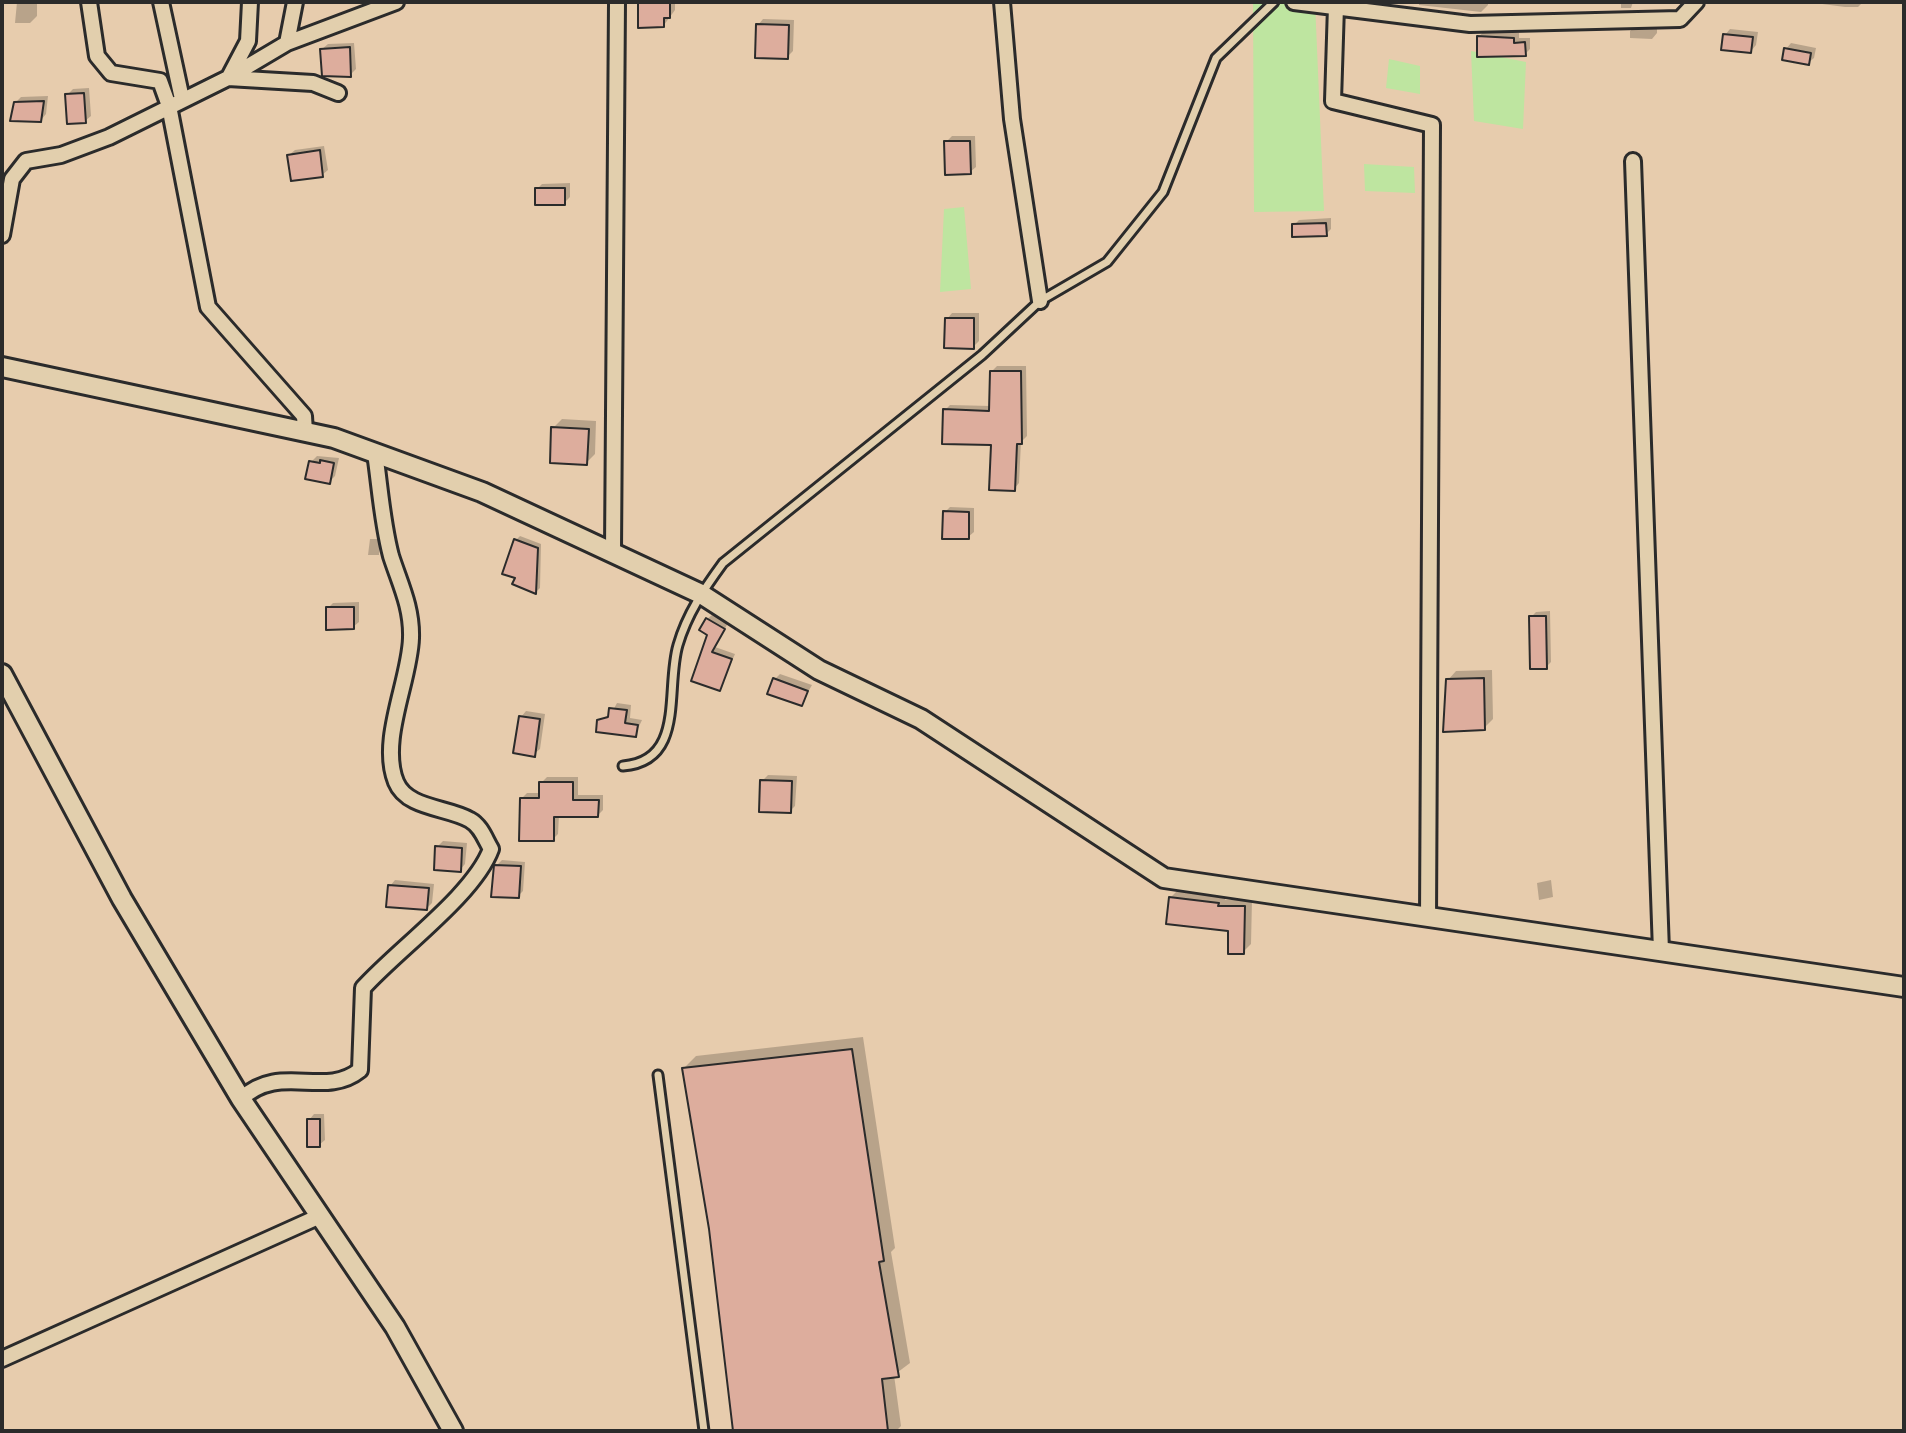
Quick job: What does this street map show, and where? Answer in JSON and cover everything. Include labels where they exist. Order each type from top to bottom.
[{"type":"street","points":[[89,2],[97,56],[111,73],[160,81],[175,103]]},
{"type":"street","points":[[161,2],[208,307],[233,340],[304,416],[305,432]]},
{"type":"street","points":[[228,78],[248,41],[250,2]]},
{"type":"street","points":[[287,43],[295,2]]},
{"type":"street","points":[[2,235],[12,179],[26,161],[61,155],[109,137],[228,78],[287,43],[396,2]]},
{"type":"street","points":[[613,550],[617,2]]},
{"type":"street","points":[[1002,2],[1012,119],[1040,301]]},
{"type":"street","points":[[1294,2],[1470,24],[1680,19],[1696,2]]},
{"type":"street","points":[[1336,6],[1333,101],[1432,125],[1428,917]]},
{"type":"street","points":[[228,78],[313,83],[338,93]]},
{"type":"street","points":[[1633,161],[1661,951]]},
{"type":"street","points":[[2,367],[305,432],[375,453],[482,492],[613,550],[701,594],[819,670],[921,719],[1164,878],[1904,987]]},
{"type":"street","points":[[241,1099],[263,1083],[277,1079],[340,1081],[360,1070],[363,988],[461,893],[485,865],[491,849],[472,820],[409,798],[396,782],[393,751],[396,716],[411,640],[406,592],[392,557],[383,519],[375,453]]},
{"type":"street","points":[[2,674],[122,899],[241,1099],[395,1327],[453,1431]]},
{"type":"street","points":[[2,1359],[320,1216]]},
{"type":"lane","points":[[623,766],[643,764],[656,756],[664,739],[677,647],[701,594],[723,563],[982,355],[1040,301],[1107,262],[1163,192],[1216,58],[1274,2]]},
{"type":"lane","points":[[658,1075],[704,1431]]},
{"type":"green space","points":[[1253,2],[1315,2],[1324,211],[1254,212]]},
{"type":"green space","points":[[1471,51],[1526,62],[1523,129],[1474,121]]},
{"type":"green space","points":[[1389,59],[1420,66],[1420,94],[1386,88]]},
{"type":"green space","points":[[1364,164],[1414,167],[1415,193],[1365,191]]},
{"type":"green space","points":[[964,207],[971,289],[940,292],[944,209]]},
{"type":"building","points":[[638,2],[670,2],[670,18],[664,18],[664,27],[638,28]]},
{"type":"building","points":[[756,24],[789,25],[788,59],[755,58]]},
{"type":"building","points":[[1723,34],[1753,37],[1751,53],[1721,50]]},
{"type":"building","points":[[1477,36],[1514,38],[1514,43],[1525,42],[1526,56],[1477,57]]},
{"type":"building","points":[[350,47],[351,77],[322,76],[320,49]]},
{"type":"building","points":[[1784,48],[1811,53],[1809,65],[1782,60]]},
{"type":"building","points":[[84,93],[86,123],[67,124],[65,94]]},
{"type":"building","points":[[44,101],[41,122],[10,121],[14,102]]},
{"type":"building","points":[[944,141],[970,141],[971,174],[945,175]]},
{"type":"building","points":[[320,150],[323,177],[291,181],[287,155]]},
{"type":"building","points":[[535,188],[565,188],[565,205],[535,205]]},
{"type":"building","points":[[1326,223],[1327,236],[1292,237],[1292,224]]},
{"type":"building","points":[[945,318],[974,318],[974,349],[944,348]]},
{"type":"building","points":[[990,371],[1021,371],[1022,444],[1017,444],[1015,491],[989,490],[991,445],[942,444],[943,409],[989,411]]},
{"type":"building","points":[[551,427],[589,429],[587,465],[550,463]]},
{"type":"building","points":[[320,460],[334,463],[330,484],[305,479],[309,461],[320,463]]},
{"type":"building","points":[[943,511],[969,512],[969,539],[942,539]]},
{"type":"building","points":[[514,539],[538,548],[536,594],[512,584],[515,578],[502,574]]},
{"type":"building","points":[[326,607],[354,607],[354,629],[326,630]]},
{"type":"building","points":[[1529,616],[1546,616],[1547,669],[1530,669]]},
{"type":"building","points":[[706,618],[725,629],[712,652],[732,659],[720,691],[691,681],[707,635],[699,630]]},
{"type":"building","points":[[773,678],[808,691],[802,706],[767,694]]},
{"type":"building","points":[[1484,678],[1485,730],[1443,732],[1446,679]]},
{"type":"building","points":[[609,708],[627,710],[625,723],[638,725],[636,737],[596,732],[597,720],[608,717]]},
{"type":"building","points":[[519,716],[540,719],[535,757],[513,753]]},
{"type":"building","points":[[760,780],[792,781],[791,813],[759,812]]},
{"type":"building","points":[[539,782],[573,782],[573,800],[599,800],[598,817],[554,817],[554,841],[519,841],[520,798],[539,798]]},
{"type":"building","points":[[435,846],[462,848],[461,872],[434,870]]},
{"type":"building","points":[[494,865],[521,866],[519,898],[491,897]]},
{"type":"building","points":[[388,885],[429,888],[427,910],[386,907]]},
{"type":"building","points":[[1169,897],[1219,903],[1218,906],[1245,906],[1244,954],[1228,954],[1228,931],[1166,924]]},
{"type":"building","points":[[852,1049],[884,1261],[879,1262],[899,1377],[882,1379],[888,1431],[733,1431],[709,1229],[682,1068]]},
{"type":"building","points":[[307,1119],[320,1119],[320,1147],[307,1147]]}]
